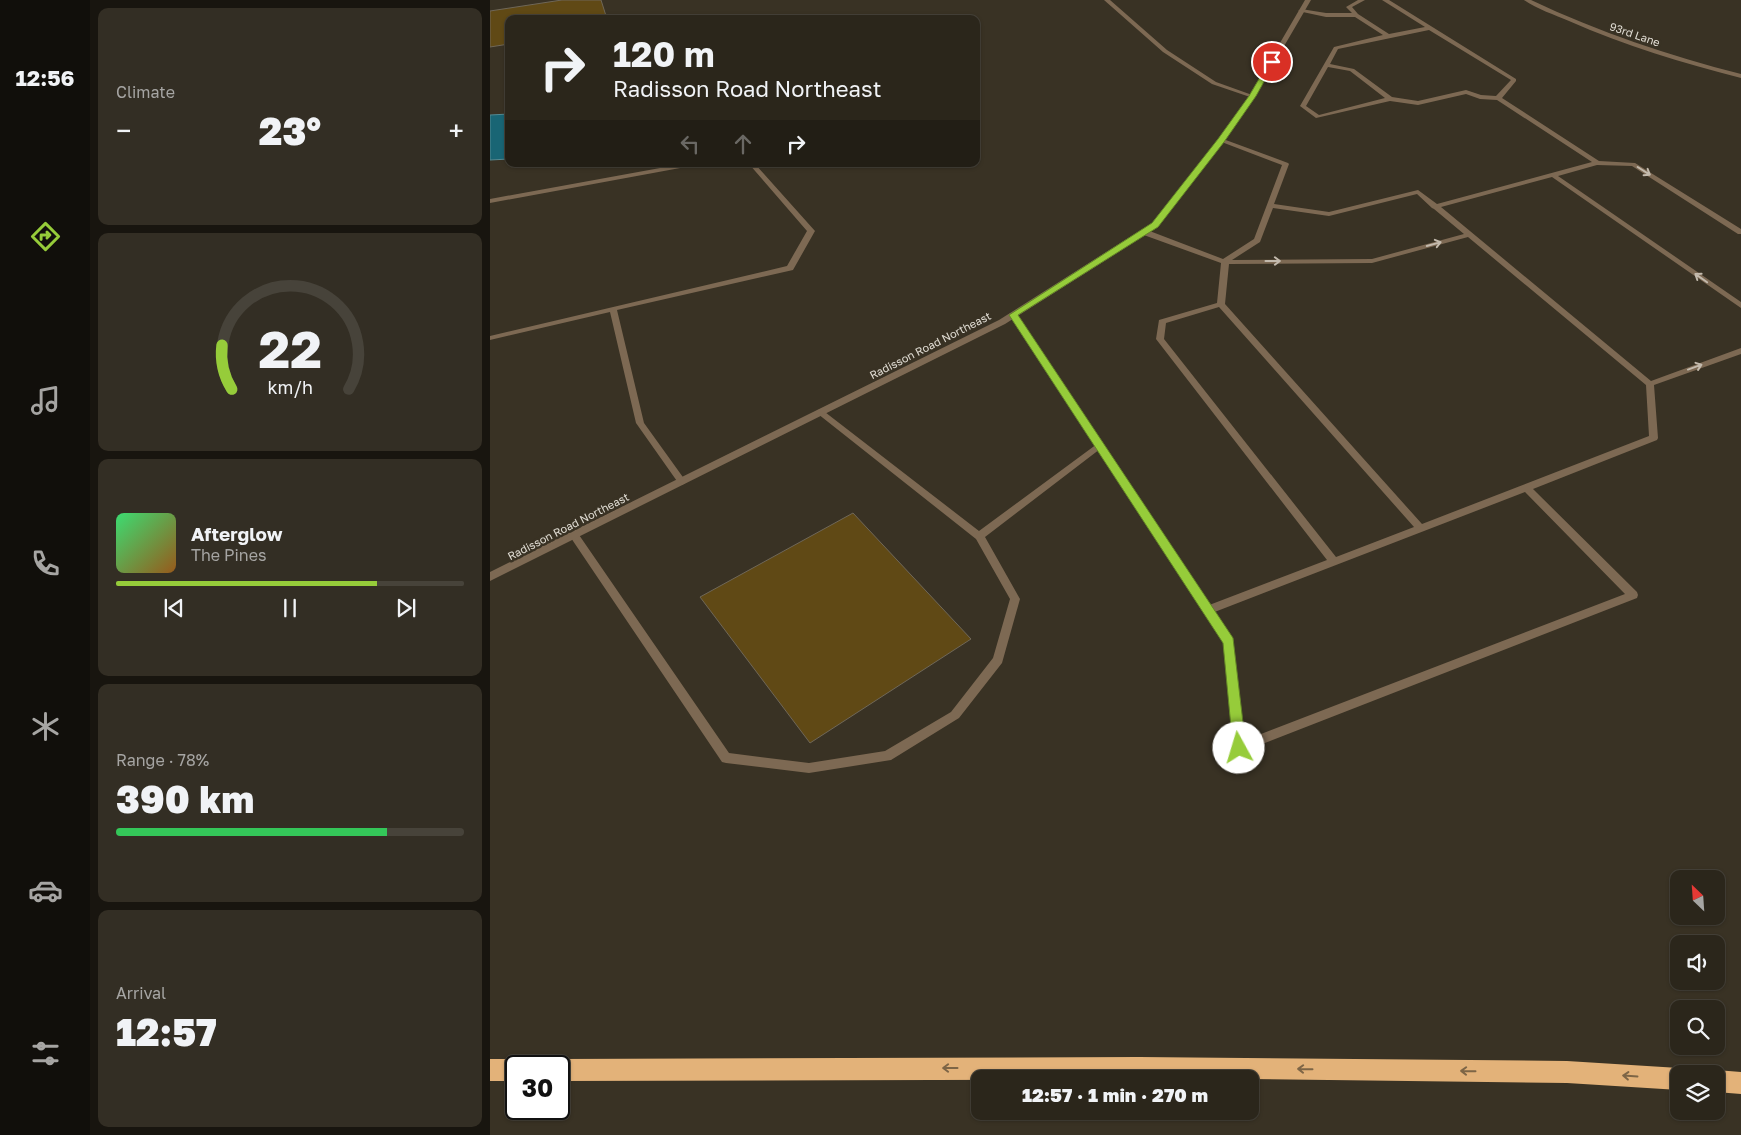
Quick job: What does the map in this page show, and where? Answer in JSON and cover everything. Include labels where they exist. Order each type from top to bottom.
[{"type":"highway","points":[[570,1070],[1158,1068],[1568,1072],[1670,1078]]},
{"type":"highway","points":[[490,1070],[505,1070]]},
{"type":"highway","points":[[1725,1082],[1741,1083]]},
{"type":"street","points":[[1107,0],[1173,56],[1214,83],[1252,96]]},
{"type":"street","name":"Radisson Road Northeast","points":[[490,577],[1013,315],[1155,225],[1221,140],[1252,96],[1308,0]]},
{"type":"street","points":[[1362,0],[1349,8],[1356,15],[1388,36]]},
{"type":"street","points":[[1385,0],[1514,80],[1498,98]]},
{"type":"street","name":"93rd Lane","points":[[1527,0],[1623,42],[1672,58],[1741,76]]},
{"type":"street","points":[[1301,11],[1326,15],[1356,15]]},
{"type":"street","points":[[1430,28],[1336,48],[1303,106],[1318,117],[1390,99],[1418,103],[1466,92],[1480,97],[1498,98],[1597,163]]},
{"type":"street","points":[[1326,65],[1352,70],[1390,99]]},
{"type":"street","points":[[1221,140],[1286,164],[1257,240],[1225,262]]},
{"type":"street","points":[[1434,206],[1554,176],[1597,163],[1633,164],[1741,232]]},
{"type":"street","points":[[490,201],[675,167]]},
{"type":"street","points":[[490,338],[790,268],[811,231],[755,167]]},
{"type":"street","points":[[1554,176],[1741,306]]},
{"type":"street","points":[[1208,610],[1654,438],[1650,384],[1418,192],[1328,214],[1270,206]]},
{"type":"street","points":[[1144,232],[1225,262],[1372,261],[1469,235]]},
{"type":"street","points":[[1225,262],[1221,304],[1421,528]]},
{"type":"street","points":[[1221,304],[1162,322],[1160,339],[1334,562]]},
{"type":"street","points":[[613,309],[640,423],[682,482]]},
{"type":"street","points":[[1013,315],[1229,642],[1239,748],[1632,595],[1526,488]]},
{"type":"street","points":[[1650,384],[1741,351]]},
{"type":"street","points":[[574,535],[726,758],[809,768],[887,756],[955,715],[998,660],[1015,599],[979,536],[821,412]]},
{"type":"street","points":[[979,536],[1100,446]]},
{"type":"water","points":[[505,114],[505,159],[490,160],[490,115]]},
{"type":"building","points":[[562,0],[601,0],[606,15],[505,15],[505,45],[490,47],[490,11]]},
{"type":"building","points":[[853,513],[971,639],[810,743],[700,597]]},
{"type":"route","points":[[1239,748],[1229,642],[1013,315],[1155,225],[1221,140],[1252,96],[1272,62]]}]
